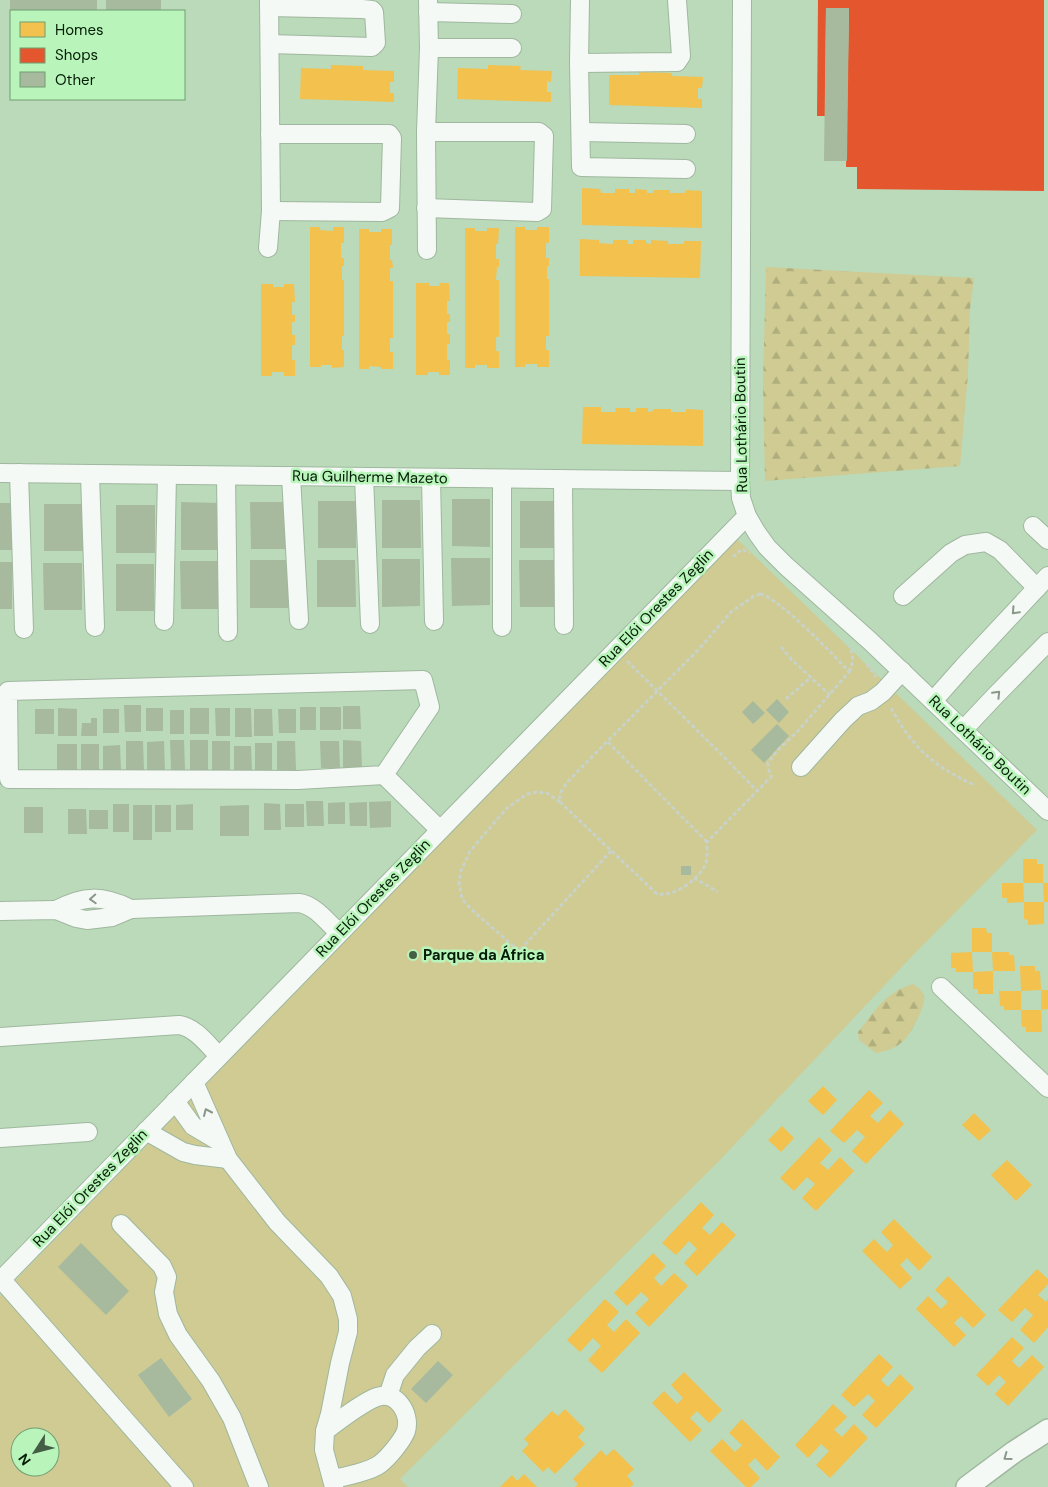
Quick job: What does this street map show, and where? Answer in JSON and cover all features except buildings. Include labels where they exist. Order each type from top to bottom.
[{"type":"main road","points":[[967,1487],[1014,1452],[1048,1430]]},
{"type":"street","points":[[580,0],[581,167],[686,169]]},
{"type":"street","points":[[579,63],[677,62],[681,56],[677,0]]},
{"type":"street","name":"Rua Lothário Boutin","points":[[742,0],[740,482],[746,516],[767,547],[786,566],[870,641],[1048,811]]},
{"type":"street","points":[[268,248],[271,211],[269,4],[362,9],[374,12],[376,44],[372,47],[270,44]]},
{"type":"street","points":[[427,250],[428,6],[512,14]]},
{"type":"street","points":[[429,48],[512,48]]},
{"type":"street","points":[[426,132],[539,132],[544,136],[542,209],[537,212],[426,208]]},
{"type":"street","points":[[581,132],[686,134]]},
{"type":"street","points":[[270,134],[390,134],[392,138],[390,208],[387,210],[382,212],[271,211]]},
{"type":"street","name":"Rua Guilherme Mazeto","points":[[0,473],[740,482]]},
{"type":"street","points":[[19,473],[24,629]]},
{"type":"street","points":[[90,474],[95,627]]},
{"type":"street","points":[[164,621],[167,475]]},
{"type":"street","points":[[226,476],[228,632]]},
{"type":"street","points":[[291,476],[299,620]]},
{"type":"street","points":[[364,477],[370,624]]},
{"type":"street","points":[[431,478],[434,621]]},
{"type":"street","points":[[502,479],[502,627]]},
{"type":"street","points":[[562,480],[564,625]]},
{"type":"street","name":"Rua Elói Orestes Zeglin","points":[[1,1280],[746,516]]},
{"type":"street","points":[[1033,526],[1048,540]]},
{"type":"street","points":[[903,596],[951,553],[966,545],[986,542],[1000,550],[1042,582],[933,701]]},
{"type":"street","points":[[963,730],[1048,642]]},
{"type":"street","points":[[801,766],[843,720],[858,706],[871,701],[884,692],[902,671]]},
{"type":"street","points":[[384,775],[430,707],[423,680],[8,691],[9,779],[298,780],[384,775],[440,830]]},
{"type":"street","points":[[0,911],[56,910],[76,918],[88,920],[112,917],[131,908],[299,903],[312,908],[339,933]]},
{"type":"street","points":[[941,987],[1048,1088]]},
{"type":"street","points":[[0,1037],[179,1025],[193,1031],[219,1056]]},
{"type":"street","points":[[194,1082],[228,1159],[276,1222],[329,1276],[342,1296],[348,1319],[348,1332],[325,1431],[324,1450],[326,1464],[333,1483],[379,1465],[406,1432],[406,1412],[400,1402],[388,1396],[378,1397],[325,1431]]},
{"type":"street","points":[[175,1101],[193,1126],[220,1142]]},
{"type":"street","points":[[146,1131],[183,1152],[228,1159]]},
{"type":"street","points":[[0,1138],[88,1132]]},
{"type":"street","points":[[121,1224],[162,1266],[167,1277],[164,1292],[168,1314],[178,1335],[211,1382],[232,1418],[259,1487]]},
{"type":"street","points":[[1,1280],[184,1487]]},
{"type":"street","points":[[388,1396],[395,1375],[417,1348],[432,1334]]},
{"type":"path","points":[[729,561],[742,549],[755,556]]},
{"type":"path","points":[[560,802],[559,797],[563,788],[601,747],[700,648],[731,612],[754,596],[766,595],[782,607],[849,672]]},
{"type":"path","points":[[611,850],[519,951],[462,899],[459,882],[464,863],[470,851],[507,808],[526,794],[537,792],[547,793],[560,802],[611,850],[657,894],[664,896],[678,890],[694,878],[706,865],[707,842],[771,777],[768,763],[777,751],[798,731],[849,672],[854,663],[848,643],[854,648]]},
{"type":"path","points":[[781,647],[810,677],[830,694]]},
{"type":"path","points":[[621,666],[633,654]]},
{"type":"path","points":[[626,661],[757,792]]},
{"type":"path","points":[[865,661],[909,738],[937,764],[974,785]]},
{"type":"path","points":[[786,699],[810,677]]},
{"type":"path","points":[[608,742],[707,842]]},
{"type":"path","points":[[694,878],[718,892]]},
{"type":"green space","points":[[766,267],[974,278],[970,309],[968,374],[960,466],[765,481],[763,385]]},
{"type":"green space","points":[[737,539],[1037,830],[916,952],[718,1162],[400,1479],[408,1487],[0,1487],[0,1296]]},
{"type":"green space","points":[[913,984],[920,989],[924,996],[923,1007],[917,1020],[909,1034],[899,1044],[876,1053],[859,1040],[858,1032],[881,1003],[895,992]]},
{"type":"place","name":"Parque da África","points":[[413,955]]}]
